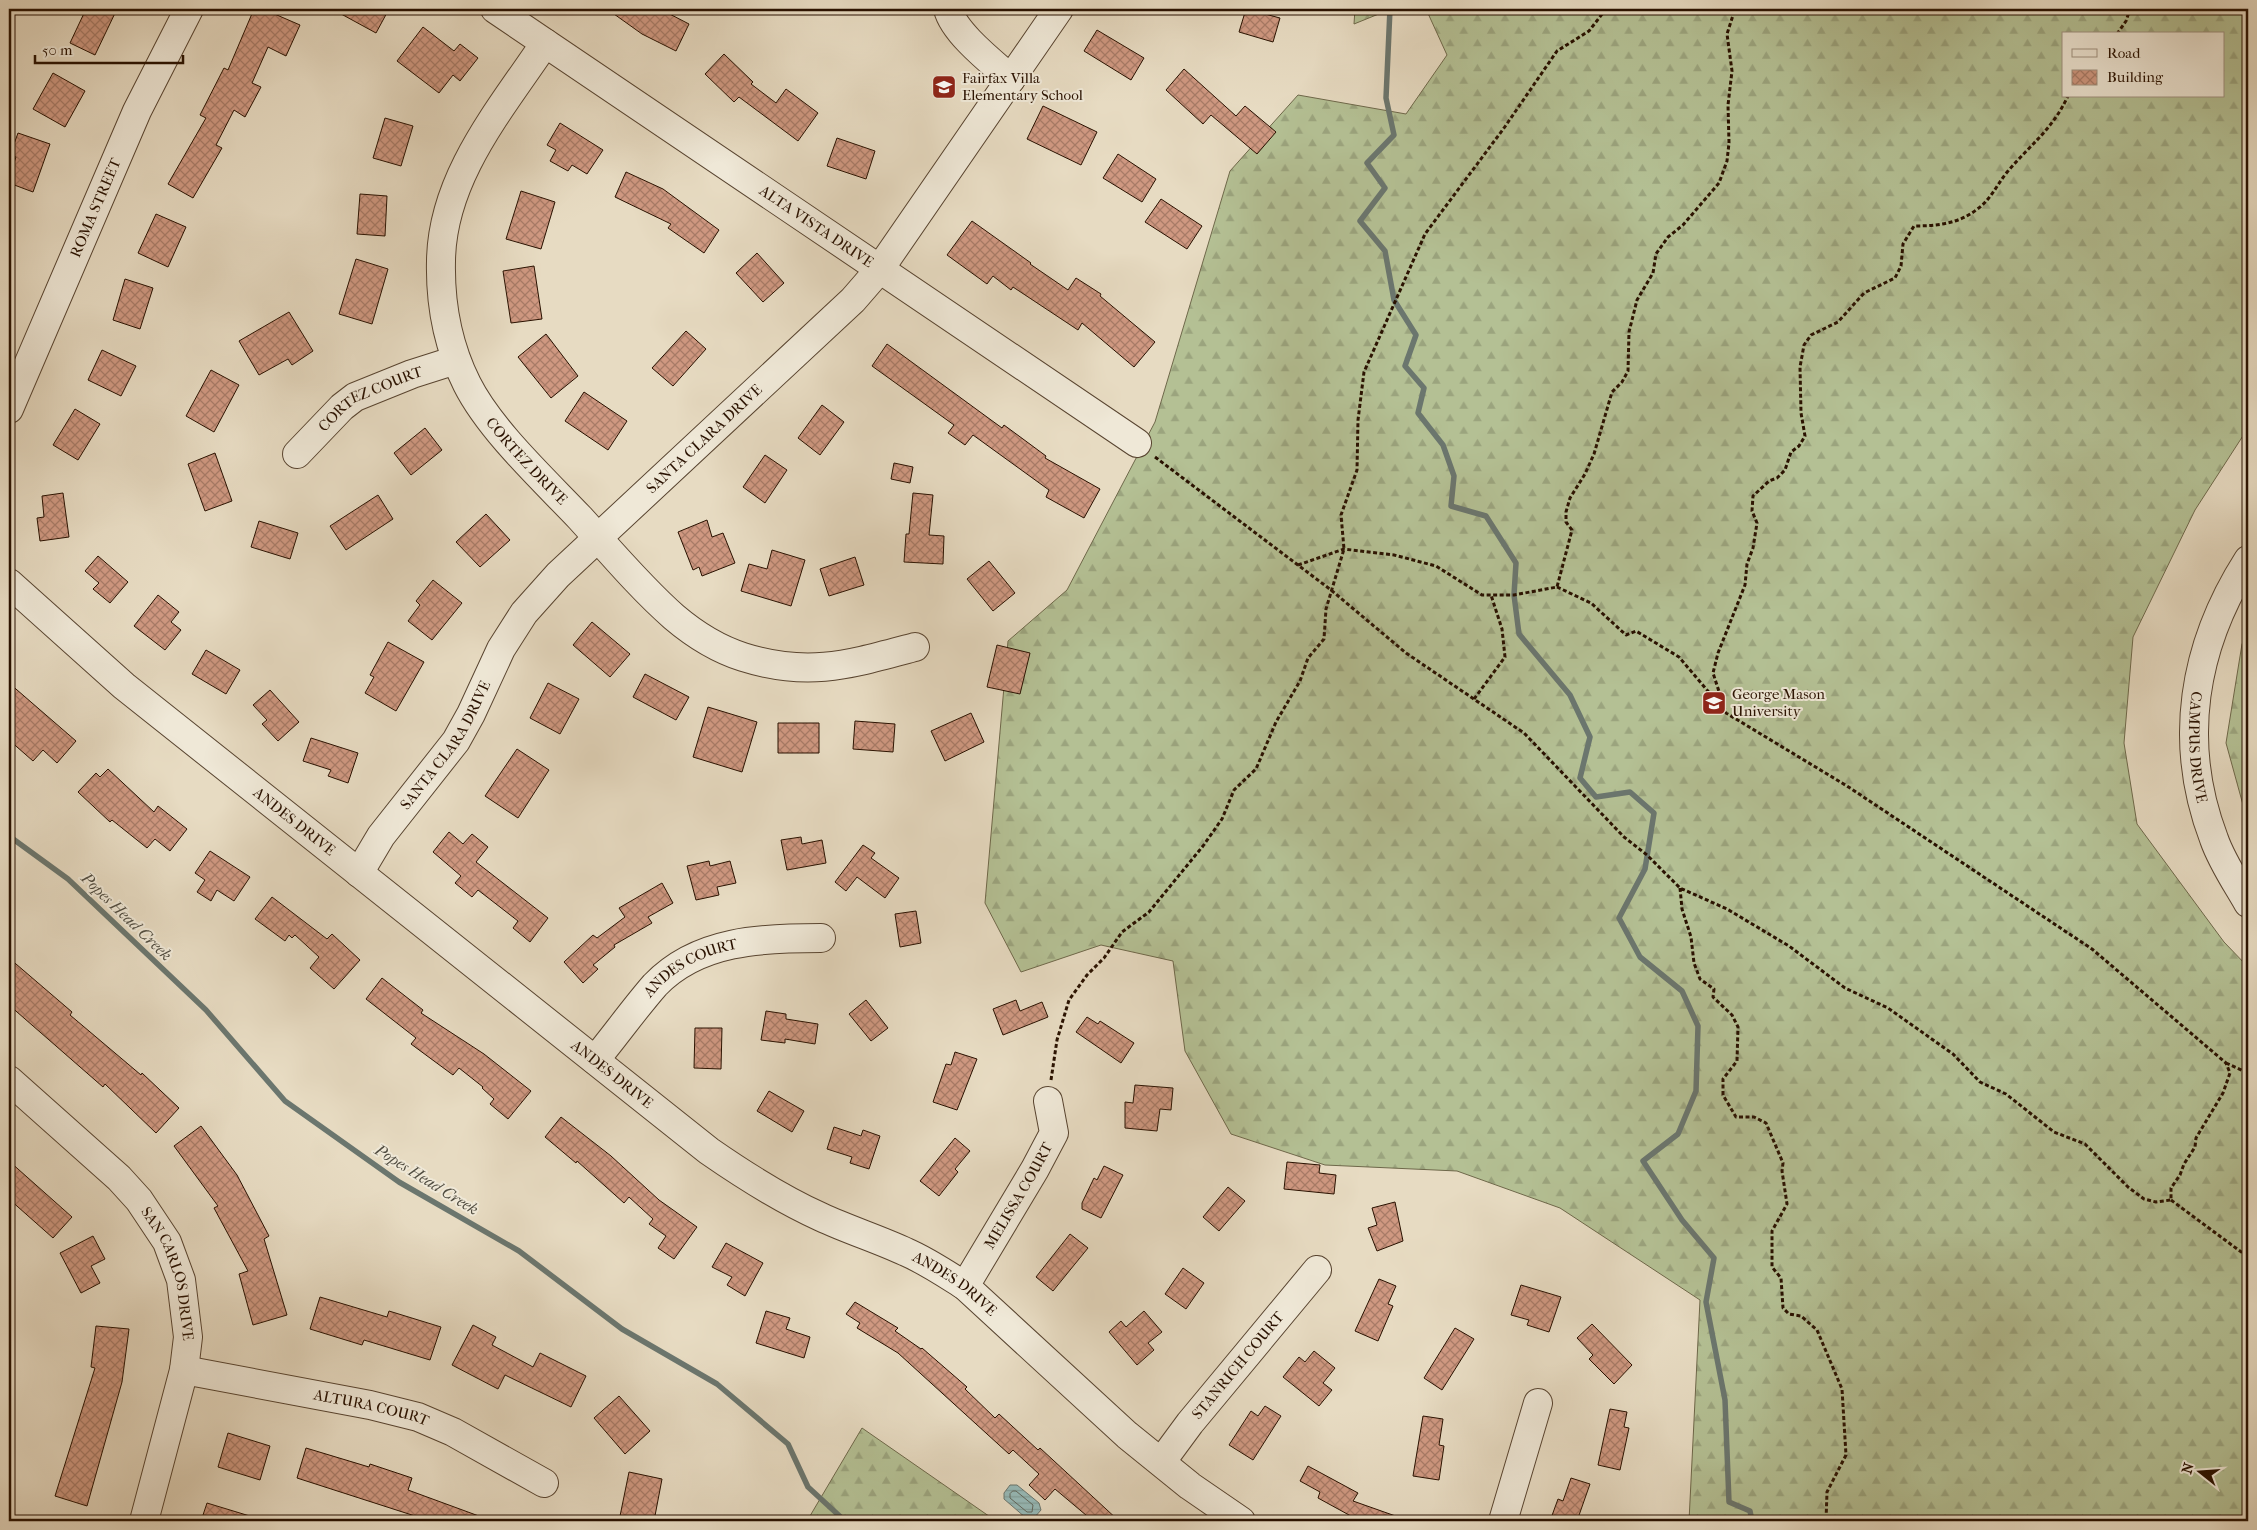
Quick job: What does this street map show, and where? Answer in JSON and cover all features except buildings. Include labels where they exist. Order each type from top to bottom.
[{"type":"street","name":"ROMA STREET","points":[[9,410],[137,110],[189,9]]},
{"type":"street","name":"ALTA VISTA DRIVE","points":[[495,9],[1137,443]]},
{"type":"street","points":[[948,9],[964,34],[984,56],[1011,79]]},
{"type":"street","name":"SANTA CLARA DRIVE","points":[[359,873],[381,836],[456,740],[471,714],[501,649],[524,613],[558,575],[853,300],[879,270],[1059,9]]},
{"type":"street","name":"CORTEZ DRIVE","points":[[545,43],[470,154],[450,204],[441,261],[444,311],[449,340],[456,360],[484,412],[598,538],[676,618],[706,640],[741,656],[785,666],[827,668],[847,665],[914,646]]},
{"type":"street","name":"CORTEZ COURT","points":[[296,454],[342,407],[355,397],[412,374],[456,360]]},
{"type":"street","name":"CAMPUS DRIVE","points":[[2248,560],[2232,585],[2215,621],[2202,661],[2195,696],[2194,734],[2196,772],[2206,816],[2228,871],[2248,903]]},
{"type":"street","name":"ANDES DRIVE","points":[[9,583],[124,686],[709,1151],[752,1180],[822,1218],[907,1252],[966,1286],[1127,1435],[1162,1461],[1190,1486],[1240,1521]]},
{"type":"street","name":"ANDES COURT","points":[[595,1060],[656,985],[674,970],[700,954],[728,944],[742,942],[783,938],[821,938]]},
{"type":"street","name":"SAN CARLOS DRIVE","points":[[9,1080],[119,1178],[139,1200],[167,1242],[181,1280],[188,1337],[184,1370],[144,1521]]},
{"type":"street","name":"MELISSA COURT","points":[[966,1286],[1054,1133],[1048,1101]]},
{"type":"street","name":"STANRICH COURT","points":[[1162,1461],[1190,1423],[1317,1270]]},
{"type":"street","name":"ALTURA COURT","points":[[184,1370],[370,1405],[418,1417],[453,1432],[544,1483]]},
{"type":"street","points":[[1503,1521],[1538,1402]]},
{"type":"path","points":[[1048,1101],[1057,1040],[1069,1000],[1087,975],[1104,958],[1122,932],[1149,912],[1204,846],[1222,819],[1234,790],[1256,769],[1276,722],[1300,681],[1308,658],[1324,639],[1326,609],[1344,549],[1341,515],[1357,470],[1358,420],[1364,372],[1425,234],[1504,128],[1557,51],[1589,30],[1606,9]]},
{"type":"path","points":[[1557,587],[1572,530],[1566,522],[1566,512],[1570,498],[1585,474],[1594,454],[1612,392],[1622,382],[1628,371],[1629,332],[1637,300],[1653,273],[1656,254],[1668,237],[1683,225],[1719,184],[1727,161],[1729,143],[1728,105],[1732,71],[1727,34],[1736,9]]},
{"type":"path","points":[[2118,32],[2126,21],[2130,9]]},
{"type":"path","points":[[1726,713],[1713,673],[1718,653],[1745,585],[1747,564],[1753,548],[1757,523],[1752,511],[1753,496],[1769,481],[1777,478],[1785,470],[1791,452],[1799,446],[1804,436],[1801,413],[1800,373],[1800,356],[1804,345],[1811,335],[1838,322],[1864,293],[1895,278],[1901,266],[1903,244],[1914,226],[1936,226],[1954,222],[1976,210],[1993,194],[2007,172],[2040,139],[2062,109],[2067,98]]},
{"type":"path","points":[[1137,443],[1332,590],[1406,653],[1524,733],[1624,837],[1647,855],[1680,888],[1727,909],[1789,946],[1846,988],[1888,1008],[1953,1054],[1980,1082],[2006,1094],[2054,1132],[2086,1144],[2128,1187],[2144,1199],[2156,1202],[2171,1200],[2248,1257]]},
{"type":"path","points":[[1298,565],[1344,549],[1394,555],[1436,566],[1482,595],[1514,595],[1557,587],[1591,603],[1626,635],[1636,631],[1679,657],[1726,713],[1847,786],[2092,949],[2226,1062],[2248,1073]]},
{"type":"path","points":[[1474,699],[1505,657],[1502,629],[1491,595]]},
{"type":"path","points":[[1680,888],[1682,909],[1691,937],[1694,963],[1700,979],[1714,989],[1713,997],[1732,1015],[1738,1027],[1737,1061],[1723,1079],[1723,1095],[1736,1117],[1754,1117],[1766,1123],[1783,1163],[1782,1171],[1786,1204],[1772,1230],[1772,1267],[1780,1278],[1783,1308],[1789,1314],[1800,1316],[1817,1330],[1842,1389],[1846,1455],[1827,1492],[1826,1521]]},
{"type":"path","points":[[2171,1200],[2171,1188],[2180,1176],[2184,1164],[2195,1147],[2196,1138],[2224,1093],[2230,1073],[2226,1062]]},
{"type":"green space","points":[[1355,9],[1391,9],[1354,24]]},
{"type":"green space","name":"George Mason University","points":[[1426,9],[2248,9],[2248,428],[2195,510],[2133,637],[2124,743],[2137,824],[2224,942],[2248,967],[2248,1521],[1689,1521],[1700,1300],[1560,1208],[1457,1171],[1325,1165],[1231,1134],[1185,1051],[1173,961],[1101,945],[1021,972],[985,903],[1008,641],[1067,590],[1155,422],[1230,171],[1298,95],[1406,114],[1447,55]]},
{"type":"green space","points":[[2248,634],[2248,823],[2226,743],[2242,644]]},
{"type":"green space","points":[[862,1428],[996,1521],[807,1521]]},
{"type":"water","points":[[1010,1485],[1017,1485],[1039,1503],[1041,1510],[1034,1518],[1026,1518],[1004,1499],[1004,1493]]},
{"type":"waterway","points":[[1390,9],[1386,98],[1394,135],[1367,163],[1385,188],[1360,221],[1385,251],[1394,300],[1416,335],[1405,366],[1424,388],[1418,413],[1443,445],[1454,476],[1451,506],[1486,516],[1516,563],[1514,595],[1519,634],[1570,695],[1590,737],[1580,778],[1596,797],[1630,792],[1654,813],[1645,869],[1619,918],[1640,957],[1682,991],[1698,1026],[1696,1091],[1678,1134],[1643,1161],[1682,1220],[1714,1258],[1706,1302],[1725,1400],[1729,1502],[1750,1511],[1752,1521]]},
{"type":"waterway","name":"Popes Head Creek","points":[[9,836],[68,879],[206,1010],[285,1101],[399,1182],[519,1251],[622,1329],[717,1384],[788,1444],[808,1487],[845,1521]]},
{"type":"place","name":"Fairfax Villa Elementary School","points":[[944,87]]},
{"type":"place","name":"George Mason University","points":[[1714,703]]}]
